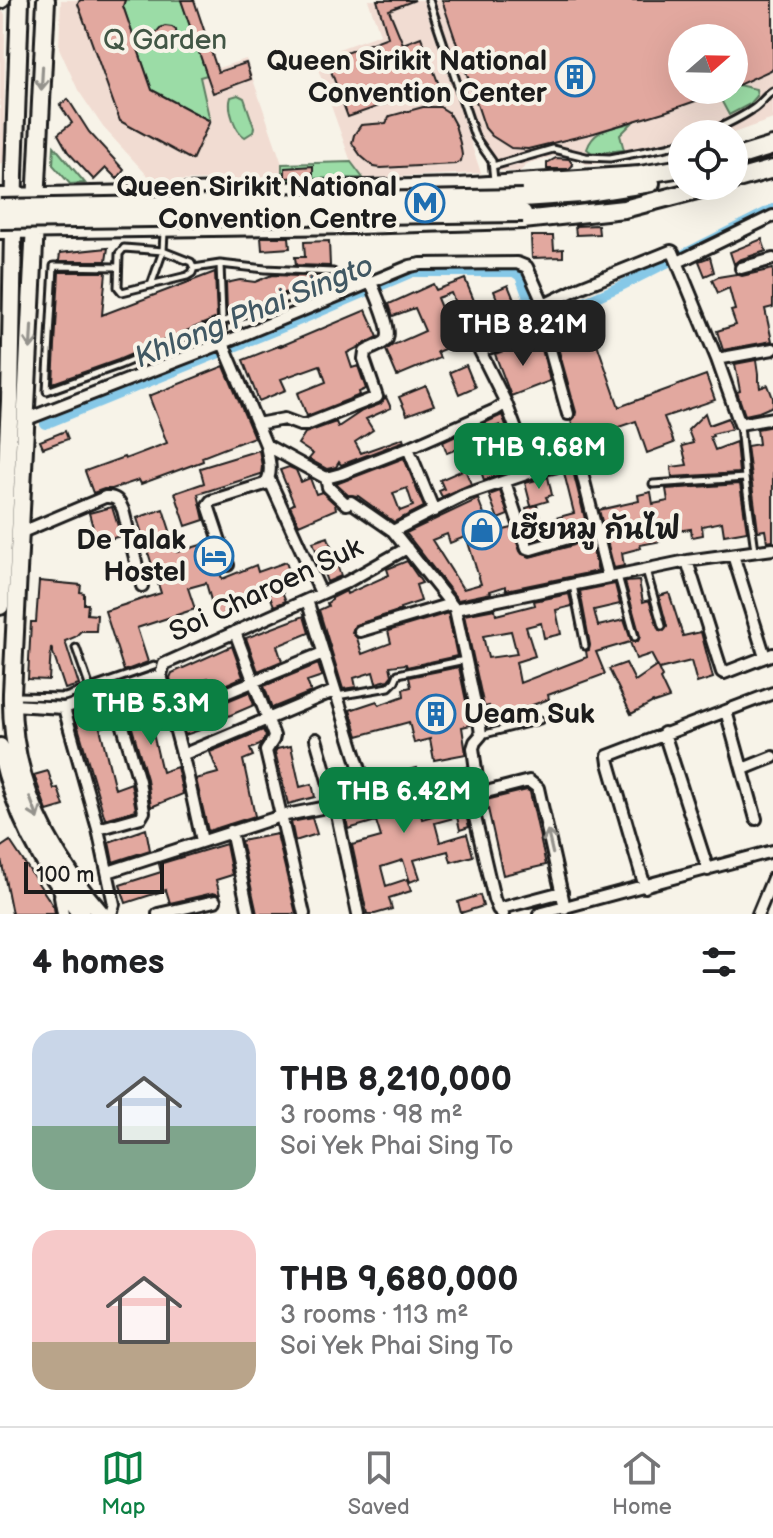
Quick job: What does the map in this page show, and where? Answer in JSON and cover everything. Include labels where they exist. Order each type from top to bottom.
[{"type":"main road","points":[[0,606],[5,400],[14,259],[4,226],[7,197],[14,174],[20,0]]},
{"type":"main road","points":[[46,0],[12,700],[18,759],[44,834],[66,871],[101,914]]},
{"type":"main road","points":[[748,154],[773,146]]},
{"type":"main road","points":[[37,163],[66,196]]},
{"type":"main road","points":[[748,176],[773,169]]},
{"type":"main road","points":[[7,197],[494,185],[668,170]]},
{"type":"main road","points":[[0,186],[14,174]]},
{"type":"main road","points":[[4,226],[523,206],[668,178]]},
{"type":"main road","points":[[0,208],[584,206],[668,190]]},
{"type":"main road","points":[[266,192],[257,197],[254,205],[258,221],[269,225]]},
{"type":"main road","points":[[4,226],[36,229],[509,221],[624,209],[668,198]]},
{"type":"main road","points":[[35,260],[47,244],[71,228]]},
{"type":"main road","points":[[0,246],[14,259]]},
{"type":"main road","points":[[0,747],[21,815],[46,866],[81,914]]},
{"type":"street","points":[[676,257],[773,216]]},
{"type":"street","points":[[544,308],[581,287],[671,251],[717,359],[740,424],[773,418]]},
{"type":"street","points":[[741,268],[773,259]]},
{"type":"street","points":[[27,419],[226,350],[410,266],[517,263],[527,267],[544,308],[544,326],[568,414]]},
{"type":"street","points":[[257,424],[284,419],[306,425],[377,397],[364,359],[365,352],[387,339],[385,319],[372,284]]},
{"type":"street","points":[[532,472],[506,403],[480,351],[544,326]]},
{"type":"street","points":[[717,359],[773,349]]},
{"type":"street","points":[[226,350],[266,445],[269,479],[321,593]]},
{"type":"street","points":[[266,445],[326,478],[408,448],[506,403]]},
{"type":"street","points":[[408,448],[434,511]]},
{"type":"street","points":[[393,531],[464,495],[532,472],[579,461],[613,576]]},
{"type":"street","points":[[326,478],[328,487],[346,504],[351,502],[393,531],[453,607],[481,735],[473,748],[479,793]]},
{"type":"street","points":[[228,565],[208,505],[211,501],[265,484],[269,479]]},
{"type":"street","points":[[505,482],[527,548],[572,537]]},
{"type":"street","points":[[20,533],[110,496],[118,500],[123,510],[142,586]]},
{"type":"street","name":"Soi Charoen Suk","points":[[12,700],[64,708],[113,692],[164,664],[347,582],[407,548]]},
{"type":"street","points":[[360,631],[453,607],[687,561],[773,549]]},
{"type":"street","points":[[687,561],[724,673],[769,656],[733,555]]},
{"type":"street","points":[[108,872],[281,816],[366,798],[367,792],[307,600]]},
{"type":"street","points":[[235,632],[274,736],[266,751],[304,914]]},
{"type":"street","points":[[172,715],[323,653]]},
{"type":"street","points":[[157,670],[172,715],[202,841]]},
{"type":"street","points":[[98,829],[141,817],[144,812],[139,781],[113,692]]},
{"type":"street","points":[[182,755],[335,693]]},
{"type":"street","points":[[645,887],[608,756],[773,693]]},
{"type":"street","points":[[64,708],[108,872],[114,904],[111,914]]},
{"type":"street","points":[[726,711],[756,819]]},
{"type":"street","points":[[664,733],[708,870]]},
{"type":"street","points":[[316,739],[335,805],[358,914]]},
{"type":"street","points":[[743,769],[773,757]]},
{"type":"street","points":[[562,892],[501,911],[494,899],[470,796],[529,781],[538,788],[562,892],[565,908]]},
{"type":"street","points":[[231,831],[249,914]]},
{"type":"street","points":[[539,914],[773,851]]},
{"type":"street","points":[[758,914],[773,878]]},
{"type":"street","points":[[61,889],[63,914]]},
{"type":"street","points":[[164,913],[193,910],[215,901]]},
{"type":"lane","points":[[429,0],[471,127],[493,166],[494,185]]},
{"type":"lane","points":[[734,120],[755,108],[773,91]]},
{"type":"lane","points":[[493,166],[553,149],[586,157],[610,158],[668,147]]},
{"type":"lane","points":[[150,285],[163,251],[164,227]]},
{"type":"lane","points":[[124,248],[163,251],[191,262],[194,268],[187,276],[122,292],[118,287],[119,254],[124,248]]},
{"type":"lane","points":[[118,267],[54,266],[48,308],[47,391],[337,280],[333,272],[220,264],[194,268]]},
{"type":"lane","points":[[220,264],[226,350]]},
{"type":"lane","points":[[740,424],[755,552]]},
{"type":"lane","points":[[579,461],[608,452]]},
{"type":"lane","points":[[653,484],[745,478]]},
{"type":"lane","points":[[646,569],[662,626]]},
{"type":"lane","points":[[613,576],[635,637]]},
{"type":"lane","points":[[573,585],[585,646]]},
{"type":"lane","points":[[76,648],[90,688]]},
{"type":"lane","points":[[335,693],[389,687],[398,674],[466,660]]},
{"type":"lane","points":[[12,700],[65,697],[157,670]]},
{"type":"lane","points":[[481,735],[540,720]]},
{"type":"shaded area","points":[[61,0],[195,0],[218,68],[246,59],[282,164],[282,179],[157,181],[147,175],[103,127],[78,90],[59,48]]},
{"type":"shaded area","points":[[368,0],[423,0],[481,173],[352,179],[351,162],[314,58],[380,34]]},
{"type":"shaded area","name":"Queen Sirikit National Convention Center","points":[[433,0],[773,0],[773,119],[748,128],[748,120],[668,120],[668,151],[589,165],[569,157],[554,156],[529,163],[519,172],[489,170]]},
{"type":"shaded area","points":[[0,9],[5,14],[4,161],[0,165]]},
{"type":"green space","name":"Q Garden","points":[[125,0],[181,0],[207,75],[200,77],[210,121],[152,90],[123,6]]},
{"type":"green space","points":[[748,87],[756,89],[757,96],[750,104],[729,115],[723,104],[748,104]]},
{"type":"green space","points":[[238,95],[244,98],[254,127],[253,132],[245,137],[235,125],[231,113],[231,97]]},
{"type":"green space","points":[[633,122],[620,135],[624,150],[592,153],[587,149],[600,133]]},
{"type":"green space","points":[[54,146],[85,183],[70,184],[53,165]]},
{"type":"green space","points":[[351,162],[363,178],[282,179],[282,164]]},
{"type":"building","points":[[80,0],[125,0],[123,6],[152,90],[210,121],[192,160],[120,121],[78,4]]},
{"type":"building","points":[[181,0],[194,0],[218,72],[246,63],[251,79],[213,93]]},
{"type":"building","points":[[377,0],[415,0],[389,10],[403,44],[421,37],[439,85],[348,117],[327,60],[388,37]]},
{"type":"building","name":"Queen Sirikit National Convention Center","points":[[442,0],[773,0],[773,69],[748,81],[748,24],[668,24],[668,104],[687,104],[594,133],[528,149],[511,148],[485,128]]},
{"type":"building","points":[[165,26],[176,30],[177,43],[185,49],[158,46],[156,33]]},
{"type":"building","points":[[68,99],[89,132],[124,170],[117,179],[106,168],[94,180],[68,152],[58,134],[72,123],[60,105]]},
{"type":"building","points":[[423,107],[440,107],[448,112],[460,143],[461,161],[456,164],[374,167],[352,143],[361,125],[386,123],[390,116]]},
{"type":"building","points":[[556,158],[569,159],[573,165],[569,169],[547,169],[547,163]]},
{"type":"building","points":[[313,166],[313,176],[285,178],[285,168]]},
{"type":"building","points":[[598,225],[599,234],[576,235],[575,226]]},
{"type":"building","points":[[531,236],[553,236],[554,250],[563,249],[563,257],[532,258]]},
{"type":"building","points":[[261,237],[289,237],[290,248],[262,250]]},
{"type":"building","points":[[762,239],[766,251],[734,264],[730,252]]},
{"type":"building","points":[[329,241],[330,266],[296,265],[295,257],[305,257],[304,242]]},
{"type":"building","points":[[108,248],[106,261],[59,261],[60,253]]},
{"type":"building","points":[[710,257],[714,272],[705,276],[699,261]]},
{"type":"building","points":[[773,269],[773,307],[765,309],[772,341],[723,350],[717,331],[736,325],[731,311],[735,310],[729,288],[718,293],[712,280]]},
{"type":"building","points":[[59,272],[106,272],[102,315],[215,272],[217,318],[118,360],[53,383]]},
{"type":"building","points":[[272,275],[328,277],[227,314],[226,283],[240,280],[255,282]]},
{"type":"building","points":[[465,279],[482,320],[502,312],[494,291],[508,285],[523,322],[471,343],[451,293],[437,298],[456,344],[437,352],[440,358],[397,376],[386,350],[425,331],[415,308],[393,316],[389,304],[433,284],[436,290]]},
{"type":"building","points":[[366,310],[378,337],[347,353],[352,368],[358,366],[366,389],[359,392],[360,395],[307,416],[298,393],[326,382],[320,365],[281,379],[286,390],[259,401],[243,360]]},
{"type":"building","points":[[593,332],[619,407],[706,375],[715,400],[664,417],[674,443],[647,453],[636,421],[578,441],[571,421],[576,412],[557,344]]},
{"type":"building","points":[[534,340],[538,350],[542,349],[550,381],[511,396],[495,354]]},
{"type":"building","points":[[756,360],[760,388],[768,385],[773,406],[745,415],[737,392],[740,391],[735,364]]},
{"type":"building","points":[[466,365],[475,387],[459,394],[450,372]]},
{"type":"building","points":[[224,366],[254,437],[202,457],[203,461],[141,484],[139,480],[93,493],[85,471],[167,443],[149,396]]},
{"type":"building","points":[[426,386],[434,405],[407,415],[399,397]]},
{"type":"building","points":[[386,397],[391,408],[366,419],[373,430],[355,442],[361,453],[403,438],[404,441],[341,465],[339,462],[336,467],[327,469],[309,459],[313,454],[298,444],[305,433],[336,422],[338,427],[362,411],[381,404]]},
{"type":"building","points":[[705,413],[709,425],[728,418],[732,429],[710,437],[715,450],[736,442],[739,473],[672,477],[671,467],[687,465],[682,446],[693,443],[688,430]]},
{"type":"building","points":[[502,415],[522,467],[484,480],[477,460],[473,462],[467,445],[447,453],[443,442]],"holes":[[[500,425],[512,455],[489,462],[479,433]]]},
{"type":"building","points":[[773,426],[773,541],[767,542],[765,530],[758,531],[747,446],[759,444],[757,429]]},
{"type":"building","points":[[65,431],[68,439],[43,448],[40,441]]},
{"type":"building","points":[[259,450],[261,474],[198,494],[204,520],[186,526],[175,493],[204,483],[200,468]]},
{"type":"building","points":[[404,458],[424,507],[394,522],[358,496],[348,495],[336,484]],"holes":[[[407,488],[413,506],[400,511],[393,493]]]},
{"type":"building","points":[[289,467],[296,470],[301,482],[310,478],[316,494],[322,492],[335,504],[336,509],[299,525],[280,470]]},
{"type":"building","points":[[465,469],[471,484],[442,497],[439,491],[444,489],[440,480]]},
{"type":"building","points":[[573,471],[598,571],[506,590],[506,586],[491,593],[458,600],[406,533],[478,499],[487,522],[468,529],[470,535],[450,543],[447,534],[432,540],[463,589],[481,584],[467,539],[512,528],[520,551],[530,557],[578,542],[579,534],[573,529],[533,540],[526,508],[537,505],[541,522],[574,513],[564,473]]},
{"type":"building","points":[[548,477],[552,495],[546,497],[548,501],[531,506],[525,483]]},
{"type":"building","points":[[740,484],[747,531],[724,535],[722,522],[702,526],[703,535],[692,537],[691,529],[662,533],[662,541],[640,545],[641,548],[622,553],[624,566],[614,568],[599,510],[639,501],[638,495],[651,492],[653,504],[668,501],[666,489]]},
{"type":"building","points":[[500,491],[508,515],[498,519],[489,495]]},
{"type":"building","points":[[112,507],[121,536],[97,542],[89,513]]},
{"type":"building","points":[[163,509],[177,552],[211,542],[222,579],[256,565],[258,572],[286,562],[292,580],[279,585],[286,601],[274,606],[269,593],[216,618],[206,583],[188,588],[195,609],[137,628],[148,662],[124,671],[105,611],[161,593],[137,518]]},
{"type":"building","points":[[328,537],[341,576],[327,582],[313,542]]},
{"type":"building","points":[[407,561],[422,583],[416,585],[421,601],[355,625],[352,632],[362,654],[391,643],[388,631],[448,613],[457,656],[407,667],[406,664],[390,666],[392,675],[388,680],[376,683],[373,672],[354,678],[356,687],[343,689],[319,610],[328,606],[332,598],[389,575],[387,569]]},
{"type":"building","points":[[39,581],[81,585],[84,604],[88,604],[87,614],[97,615],[96,631],[81,631],[65,641],[79,685],[65,689],[51,647],[49,680],[28,679],[31,622],[36,622]]},
{"type":"building","points":[[639,581],[643,602],[649,600],[659,630],[664,631],[667,627],[659,596],[669,593],[683,636],[701,632],[713,678],[697,683],[691,661],[659,669],[651,654],[636,659],[630,642],[596,652],[605,674],[548,695],[549,699],[492,716],[489,706],[484,707],[464,615],[495,609],[496,615],[535,605],[534,601],[569,594],[572,606],[556,610],[561,634],[544,638],[541,623],[526,627],[535,656],[516,662],[520,683],[587,657],[586,651],[590,645],[580,591],[615,584],[620,604],[594,610],[598,626],[624,620],[631,640],[638,641],[640,636],[625,582]],"holes":[[[511,631],[517,654],[488,658],[483,636]]]},
{"type":"building","points":[[304,616],[309,633],[277,646],[282,661],[258,671],[246,638]]},
{"type":"building","points":[[232,646],[243,677],[213,690],[208,678],[174,691],[170,678],[172,673]]},
{"type":"building","points":[[626,663],[635,681],[657,666],[669,698],[653,702],[631,714],[609,669]]},
{"type":"building","points":[[318,664],[322,676],[307,681],[311,692],[272,708],[264,686]]},
{"type":"building","points":[[459,667],[471,725],[462,727],[466,754],[434,760],[430,739],[414,743],[409,722],[358,736],[350,710],[377,701],[379,705],[404,696],[403,689],[411,687],[409,677]]},
{"type":"building","points":[[155,685],[161,707],[148,712],[162,772],[177,767],[183,794],[151,807],[147,779],[123,697]]},
{"type":"building","points":[[249,692],[254,705],[185,735],[181,720]]},
{"type":"building","points":[[107,702],[114,723],[100,728],[115,789],[131,783],[136,810],[105,819],[74,713]]},
{"type":"building","points":[[263,730],[266,736],[260,745],[250,749],[253,756],[243,760],[255,816],[208,831],[196,779],[218,773],[210,752]]},
{"type":"building","points":[[291,746],[300,787],[312,784],[315,797],[288,804],[275,752]]},
{"type":"building","points":[[467,767],[470,788],[462,792],[456,770]]},
{"type":"building","points":[[417,768],[421,785],[444,780],[449,807],[463,803],[469,827],[460,830],[457,817],[435,823],[440,842],[467,834],[473,856],[451,862],[448,851],[414,860],[420,878],[410,882],[403,860],[381,867],[386,886],[407,879],[411,891],[389,898],[392,909],[367,914],[352,845],[381,837],[376,821],[348,829],[345,812],[365,807],[367,814],[384,808],[377,778]],"holes":[[[431,796],[436,815],[422,819],[418,800]]]},
{"type":"building","points":[[48,771],[64,806],[47,811],[34,775]]},
{"type":"building","points":[[527,790],[530,792],[546,865],[503,875],[486,800]]},
{"type":"building","points":[[312,818],[317,834],[295,841],[291,822]]},
{"type":"building","points":[[146,829],[150,850],[113,862],[109,842]]},
{"type":"building","points":[[277,834],[296,914],[257,914],[241,841]]},
{"type":"building","points":[[10,841],[54,907],[55,914],[12,914],[0,854],[1,847]]},
{"type":"building","points":[[226,844],[232,875],[216,880],[220,895],[213,893],[170,903],[166,890],[126,903],[120,885],[161,872],[159,864]]},
{"type":"building","points":[[480,895],[483,906],[461,913],[458,902]]},
{"type":"waterway","name":"Khlong Phai Singto","points":[[45,424],[413,272],[514,272],[520,276],[537,316],[560,313],[619,287],[773,209]]},
{"type":"place","name":"Queen Sirikit National Convention Center","points":[[575,77]]},
{"type":"place","name":"Queen Sirikit National Convention Centre","points":[[425,203]]},
{"type":"place","name":"เฮียหมู กันไฟ","points":[[482,530]]},
{"type":"place","name":"De Talak Hostel","points":[[214,556]]},
{"type":"place","name":"Ueam Suk","points":[[436,714]]}]
